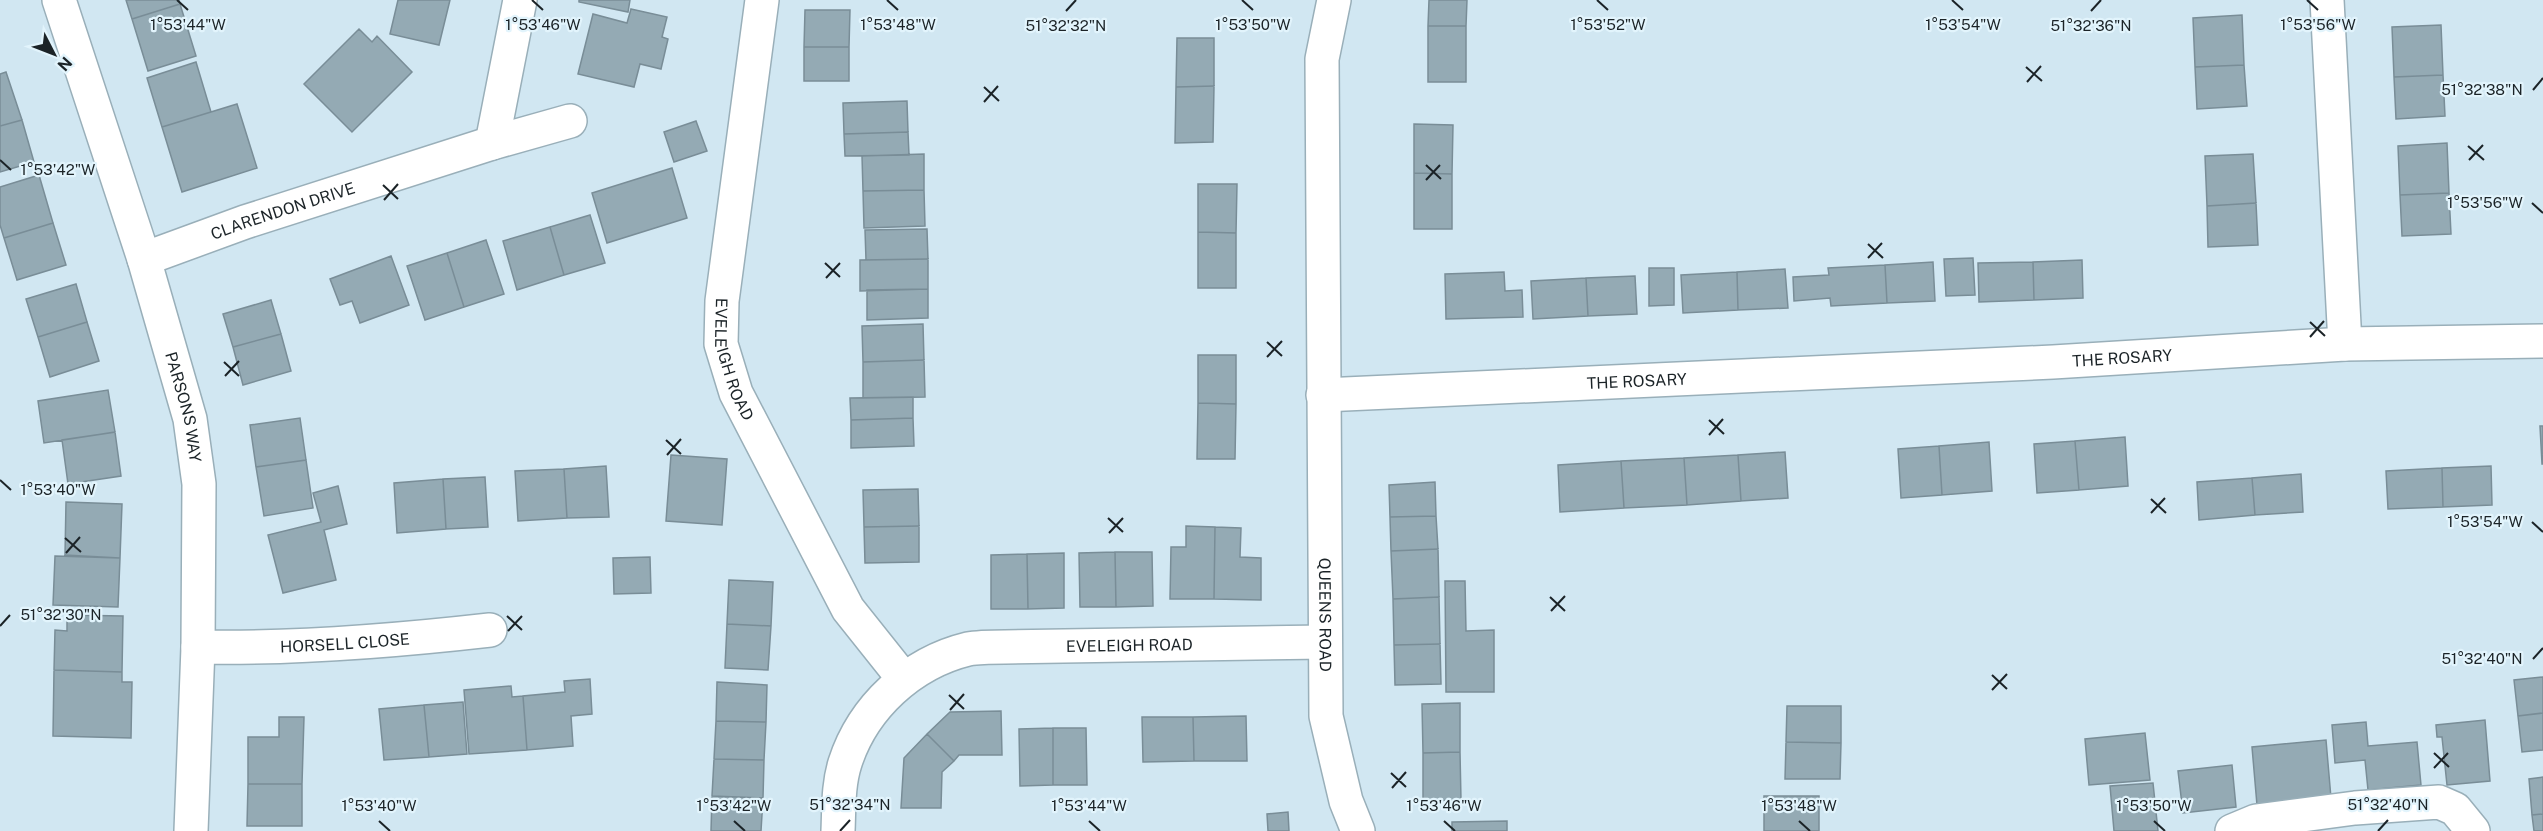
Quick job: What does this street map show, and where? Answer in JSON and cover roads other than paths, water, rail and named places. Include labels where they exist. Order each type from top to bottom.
[{"type":"street","name":"PARSONS WAY","points":[[59,0],[144,259],[190,419],[198,473],[198,647],[191,831]]},
{"type":"street","points":[[492,142],[520,0]]},
{"type":"street","name":"EVELEIGH ROAD","points":[[762,0],[724,289],[721,344],[736,393],[848,609],[903,678]]},
{"type":"street","points":[[2327,0],[2345,344]]},
{"type":"street","points":[[1323,395],[1322,59],[1324,3]]},
{"type":"street","name":"CLARENDON DRIVE","points":[[144,259],[245,222],[492,142],[570,121]]},
{"type":"street","name":"THE ROSARY","points":[[1323,395],[2041,363],[2345,344],[2543,341]]},
{"type":"street","name":"QUEENS ROAD","points":[[1323,395],[1326,716],[1346,801],[1358,831]]},
{"type":"street","name":"HORSELL CLOSE","points":[[198,647],[267,648],[377,642],[490,630]]},
{"type":"street","name":"EVELEIGH ROAD","points":[[838,831],[839,789],[855,737],[903,678],[934,660],[970,649],[1325,642]]},
{"type":"street","points":[[2232,831],[2256,821],[2355,808],[2439,802],[2455,808],[2473,831]]}]
